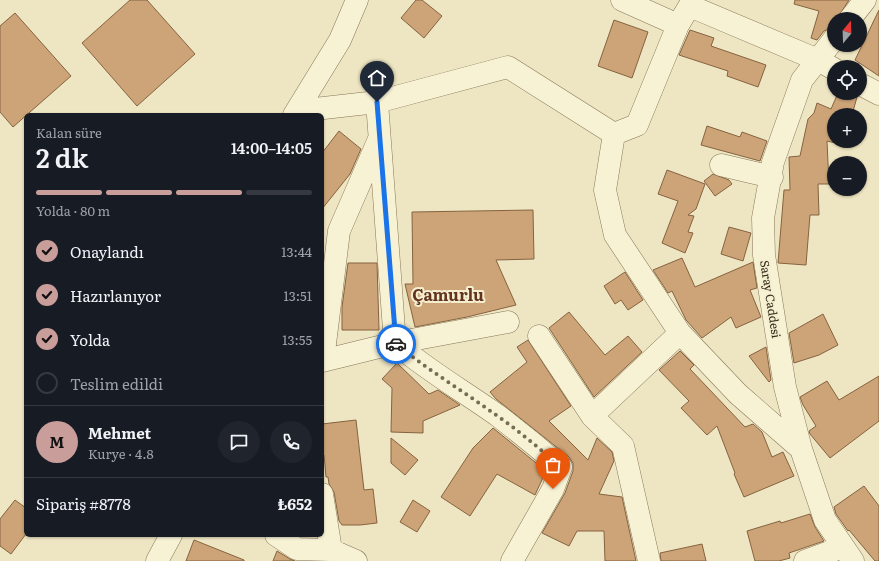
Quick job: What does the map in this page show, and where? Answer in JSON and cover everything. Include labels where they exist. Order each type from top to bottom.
[{"type":"street","points":[[296,113],[340,40],[357,0]]},
{"type":"street","points":[[622,0],[678,25]]},
{"type":"street","points":[[856,12],[865,0]]},
{"type":"street","points":[[614,134],[637,125],[678,25],[691,3],[826,65]]},
{"type":"street","name":"Saray Caddesi","points":[[830,52],[826,65],[802,80],[773,162],[772,177],[763,218],[764,255],[785,387],[801,449],[825,520],[848,554]]},
{"type":"street","points":[[296,113],[377,102],[508,67],[614,134]]},
{"type":"street","points":[[867,88],[879,94]]},
{"type":"street","points":[[377,102],[395,343],[421,364],[496,414],[561,467],[553,489],[512,561]]},
{"type":"street","points":[[614,134],[605,190],[615,235],[680,333],[738,394],[801,449]]},
{"type":"street","points":[[324,352],[339,231],[380,138]]},
{"type":"street","points":[[721,165],[772,177]]},
{"type":"street","points":[[324,360],[395,343],[508,322]]},
{"type":"street","points":[[592,416],[680,333]]},
{"type":"street","points":[[539,336],[592,416],[623,446],[649,561]]},
{"type":"street","points":[[324,512],[329,556]]},
{"type":"street","points":[[157,561],[170,537]]},
{"type":"street","points":[[279,537],[297,549],[356,561]]},
{"type":"street","points":[[805,561],[848,554]]},
{"type":"building","points":[[130,0],[147,0],[195,54],[137,106],[82,43]]},
{"type":"building","points":[[416,0],[422,0],[442,16],[424,38],[401,18]]},
{"type":"building","points":[[795,0],[849,0],[841,12],[827,12],[827,30],[824,31],[817,40],[811,38],[819,11],[794,4]]},
{"type":"building","points":[[879,10],[879,76],[867,68],[867,60],[855,60],[859,52],[867,52],[867,35]]},
{"type":"building","points":[[15,13],[71,76],[29,113],[24,113],[24,117],[13,127],[0,112],[0,26]]},
{"type":"building","points":[[614,20],[648,32],[632,78],[598,66]]},
{"type":"building","points":[[690,30],[714,38],[711,46],[766,65],[758,87],[727,76],[728,71],[679,55]]},
{"type":"building","points":[[835,100],[856,100],[854,108],[831,108]]},
{"type":"building","points":[[817,103],[829,108],[827,108],[827,184],[818,184],[819,215],[810,215],[806,265],[778,263],[784,190],[790,190],[789,157],[800,156],[808,119],[814,113]]},
{"type":"building","points":[[707,126],[740,137],[742,132],[767,141],[760,161],[701,145]]},
{"type":"building","points":[[339,131],[361,149],[350,174],[324,206],[324,150]]},
{"type":"building","points":[[667,170],[705,184],[696,209],[688,215],[694,216],[688,232],[693,233],[685,253],[662,243],[678,201],[658,194]]},
{"type":"building","points":[[713,174],[729,180],[732,184],[715,196],[704,181]]},
{"type":"building","points":[[533,210],[534,259],[496,260],[516,305],[467,317],[415,327],[405,284],[413,284],[412,212]]},
{"type":"building","points":[[729,227],[751,233],[743,261],[721,254]]},
{"type":"building","points":[[682,258],[695,287],[753,262],[757,288],[750,290],[761,317],[736,328],[731,317],[702,338],[686,320],[672,291],[668,293],[653,270]]},
{"type":"building","points":[[348,263],[377,263],[379,330],[342,330],[342,307]]},
{"type":"building","points":[[625,272],[643,300],[628,310],[621,300],[615,304],[604,286]]},
{"type":"building","points":[[569,312],[605,355],[628,336],[642,352],[594,397],[549,328]]},
{"type":"building","points":[[823,314],[838,345],[819,355],[794,363],[789,333]]},
{"type":"building","points":[[528,340],[571,406],[549,421],[588,460],[597,438],[612,452],[614,461],[599,494],[622,497],[636,561],[605,561],[604,531],[577,531],[569,546],[542,533],[565,493],[573,471],[573,463],[569,457],[496,399],[490,392],[527,362],[517,347]]},
{"type":"building","points":[[766,347],[771,380],[769,382],[749,356]]},
{"type":"building","points":[[680,351],[694,365],[690,369],[745,427],[753,424],[762,432],[772,457],[783,452],[794,476],[744,497],[717,426],[707,435],[681,408],[689,401],[659,370]]},
{"type":"building","points":[[397,363],[429,394],[438,390],[460,405],[423,421],[423,433],[391,432],[392,388],[382,379]]},
{"type":"building","points":[[879,376],[879,421],[830,458],[810,434],[809,431],[816,426],[803,405],[800,397],[827,381],[839,400]]},
{"type":"building","points":[[356,420],[364,490],[373,489],[377,523],[342,525],[339,521],[334,492],[329,484],[328,477],[326,477],[324,424]]},
{"type":"building","points":[[493,428],[546,471],[535,495],[497,474],[470,516],[441,497],[473,448]]},
{"type":"building","points":[[391,438],[418,460],[405,475],[391,463]]},
{"type":"building","points":[[864,486],[879,506],[879,561],[875,561],[849,530],[848,531],[836,514],[834,507]]},
{"type":"building","points":[[15,500],[24,507],[24,537],[11,554],[0,546],[0,519]]},
{"type":"building","points":[[413,500],[430,511],[417,532],[400,522]]},
{"type":"building","points":[[810,514],[815,527],[824,541],[789,553],[790,558],[779,561],[755,561],[747,531]]},
{"type":"building","points":[[194,540],[244,560],[244,561],[186,561]]},
{"type":"building","points":[[702,544],[706,561],[661,561],[660,553]]},
{"type":"building","points":[[277,551],[290,559],[295,561],[273,561]]},
{"type":"way so far","points":[[396,344],[421,364],[496,414],[561,467],[553,489]]},
{"type":"district","name":"Çamurlu","points":[[448,294]]},
{"type":"route","points":[[377,102],[396,344]]}]
